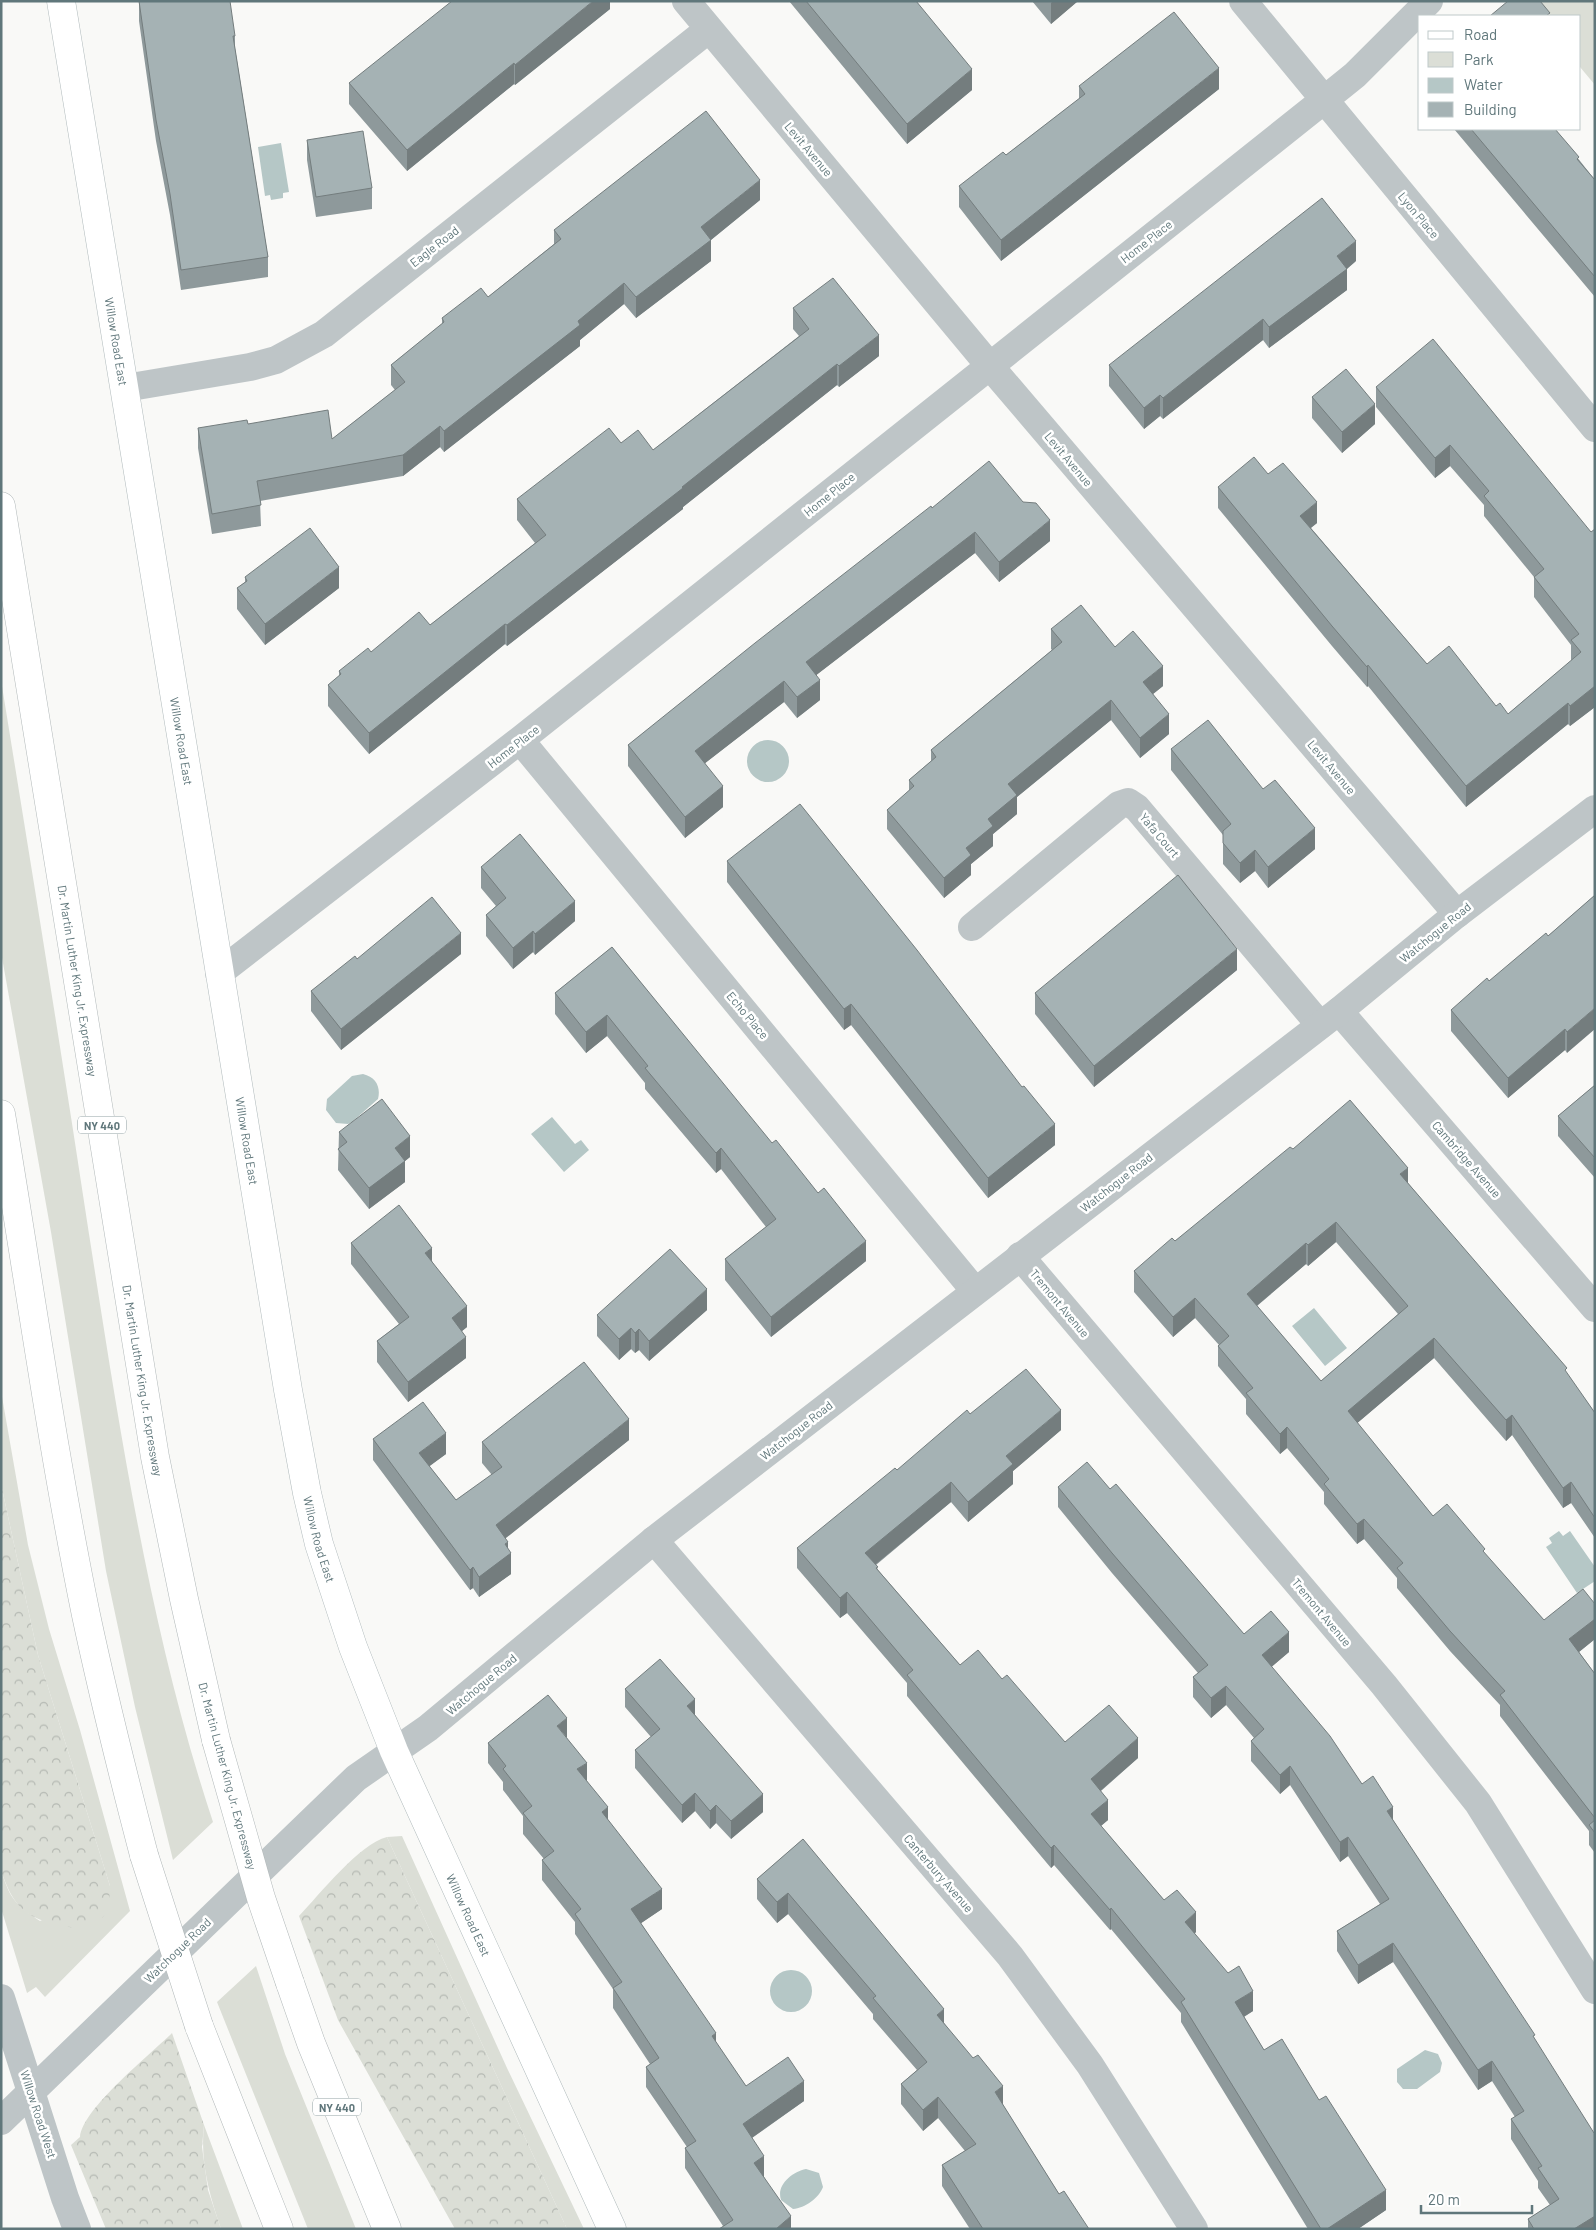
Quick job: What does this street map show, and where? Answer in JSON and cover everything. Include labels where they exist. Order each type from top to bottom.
[{"type":"main road","name":"Willow Road East","points":[[61,1],[219,973],[307,1493],[319,1544],[338,1604],[394,1751],[612,2229]]},
{"type":"main road","name":"Dr. Martin Luther King Jr. Expressway","points":[[1,506],[155,1457],[184,1599],[216,1740],[261,1898],[315,2052],[387,2229]]},
{"type":"main road","points":[[1,1114],[62,1485],[86,1614],[112,1732],[144,1855],[199,2026],[279,2229]]},
{"type":"street","name":"Levit Avenue","points":[[686,1],[989,366],[1457,914]]},
{"type":"street","name":"Lyon Place","points":[[1243,1],[1595,428]]},
{"type":"street","name":"Home Place","points":[[219,973],[520,740],[1324,100],[1376,55],[1428,1]]},
{"type":"street","name":"Eagle Road","points":[[125,388],[250,367],[276,360],[298,350],[324,334],[709,29]]},
{"type":"street","name":"Echo Place","points":[[520,740],[975,1291]]},
{"type":"street","name":"Yafa Court","points":[[972,927],[1119,805],[1128,802],[1137,808],[1329,1018]]},
{"type":"street","name":"Watchogue Road","points":[[1,2120],[356,1778],[428,1728],[654,1540],[1329,1018],[1457,914],[1595,809]]},
{"type":"street","name":"Cambridge Avenue","points":[[1329,1018],[1595,1308]]},
{"type":"street","name":"Tremont Avenue","points":[[1020,1256],[1384,1684],[1478,1803],[1595,1990]]},
{"type":"street","name":"Canterbury Avenue","points":[[654,1540],[1010,1956],[1090,2065],[1194,2229]]},
{"type":"street","name":"Willow Road West","points":[[1,1998],[77,2229]]},
{"type":"green space","points":[[1524,1],[1595,1],[1595,85],[1581,68],[1581,15],[1536,15]]},
{"type":"green space","points":[[1,680],[125,1457],[154,1605],[171,1678],[213,1822],[173,1860],[135,1707],[106,1571],[51,1232],[1,952]]},
{"type":"green space","points":[[1,1391],[28,1545],[49,1629],[80,1730],[130,1911],[45,1997],[36,1987],[27,1993],[1,1908],[1,1870],[7,1888],[14,1900],[40,1921],[110,1886],[38,1655],[1,1484]]},
{"type":"green space","points":[[1,1484],[38,1655],[110,1886],[106,1912],[99,1921],[86,1930],[43,1921],[32,1916],[14,1900],[1,1870]]},
{"type":"green space","points":[[402,1836],[507,2068],[584,2229],[567,2229],[387,1837]]},
{"type":"green space","points":[[387,1837],[567,2229],[455,2229],[338,2020],[299,1916],[352,1859],[364,1849]]},
{"type":"green space","points":[[256,1966],[285,2054],[356,2229],[308,2229],[217,2002]]},
{"type":"green space","points":[[172,2033],[204,2125],[202,2147],[208,2190],[221,2229],[106,2229],[71,2145],[80,2137],[84,2125],[105,2097]]},
{"type":"green space","points":[[204,2125],[243,2229],[221,2229],[204,2165]]},
{"type":"water","points":[[281,143],[289,192],[283,193],[283,198],[271,200],[270,195],[265,196],[258,147]]},
{"type":"water","points":[[772,740],[780,743],[786,749],[789,761],[786,773],[780,779],[764,782],[756,779],[750,773],[747,757],[750,749],[756,743]]},
{"type":"water","points":[[363,1074],[371,1077],[377,1083],[379,1090],[378,1099],[352,1122],[348,1124],[336,1123],[326,1110],[327,1099],[352,1076]]},
{"type":"water","points":[[552,1117],[575,1144],[581,1140],[589,1150],[564,1172],[531,1134]]},
{"type":"water","points":[[1314,1308],[1347,1348],[1325,1366],[1292,1326]]},
{"type":"water","points":[[1559,1531],[1563,1536],[1570,1531],[1595,1567],[1595,1581],[1577,1593],[1546,1547],[1552,1543],[1549,1538]]},
{"type":"water","points":[[795,1970],[803,1973],[809,1979],[812,1991],[809,2003],[803,2009],[787,2012],[779,2009],[773,2003],[770,1987],[773,1979],[779,1973]]},
{"type":"water","points":[[1425,2050],[1438,2054],[1442,2063],[1440,2072],[1417,2089],[1403,2089],[1397,2082],[1397,2069]]},
{"type":"water","points":[[806,2169],[819,2173],[823,2187],[811,2202],[793,2209],[781,2200],[781,2189],[786,2180],[791,2176]]},
{"type":"building","points":[[139,1],[230,1],[235,36],[233,36],[268,257],[181,270],[170,194],[156,120]]},
{"type":"building","points":[[452,1],[593,1],[407,150],[349,83]]},
{"type":"building","points":[[806,1],[916,1],[972,69],[907,124]]},
{"type":"building","points":[[1508,1],[1540,1],[1550,13],[1547,15],[1491,15]]},
{"type":"building","points":[[1174,12],[1219,68],[1001,240],[959,186],[1003,152],[1006,155],[1085,94],[1079,86]]},
{"type":"building","points":[[706,111],[760,180],[701,227],[711,240],[636,297],[624,283],[578,321],[580,325],[444,431],[440,426],[403,455],[257,481],[261,505],[212,514],[198,428],[247,420],[248,424],[328,410],[332,439],[405,382],[391,365],[444,322],[442,318],[481,288],[488,297],[561,239],[554,230]]},
{"type":"building","points":[[1472,130],[1556,130],[1579,157],[1577,159],[1595,180],[1595,277]]},
{"type":"building","points":[[363,131],[372,188],[316,197],[307,140]]},
{"type":"building","points":[[1322,198],[1356,241],[1337,256],[1347,269],[1269,327],[1263,319],[1163,398],[1160,395],[1144,408],[1109,365]]},
{"type":"building","points":[[833,278],[879,335],[839,366],[837,364],[683,488],[507,625],[505,624],[369,733],[328,685],[341,674],[339,671],[368,648],[371,652],[419,612],[430,625],[546,535],[517,499],[609,428],[621,443],[638,430],[653,450],[809,329],[793,308]]},
{"type":"building","points":[[1433,339],[1591,532],[1595,529],[1595,686],[1570,706],[1568,703],[1466,786],[1368,665],[1367,667],[1332,626],[1218,487],[1254,457],[1268,474],[1283,463],[1317,502],[1300,516],[1427,664],[1449,646],[1496,706],[1500,703],[1508,714],[1581,652],[1571,640],[1579,634],[1534,577],[1544,569],[1484,496],[1489,491],[1450,445],[1435,458],[1376,387]]},
{"type":"building","points":[[1346,369],[1375,404],[1342,432],[1312,397]]},
{"type":"building","points":[[989,461],[1023,502],[1036,503],[1050,520],[999,562],[975,532],[806,662],[820,680],[797,697],[784,681],[695,751],[723,786],[685,817],[628,745],[755,643],[931,506],[932,508]]},
{"type":"building","points":[[310,528],[339,567],[265,624],[237,588],[247,581],[245,577]]},
{"type":"building","points":[[1081,605],[1115,647],[1133,631],[1163,666],[1143,682],[1169,714],[1140,738],[1111,700],[1008,784],[1017,795],[988,819],[993,826],[966,848],[971,855],[944,878],[887,810],[914,786],[909,780],[936,757],[931,750],[1062,642],[1051,629]]},
{"type":"building","points":[[1208,720],[1263,789],[1275,780],[1315,828],[1268,867],[1255,850],[1240,863],[1223,843],[1223,831],[1231,824],[1171,749]]},
{"type":"building","points":[[800,804],[917,950],[1022,1087],[1024,1086],[1055,1124],[988,1178],[851,1004],[844,1009],[727,861]]},
{"type":"building","points":[[520,834],[575,901],[535,934],[533,931],[513,948],[486,915],[506,898],[481,867]]},
{"type":"building","points":[[1178,875],[1237,949],[1094,1066],[1035,993]]},
{"type":"building","points":[[1595,895],[1595,1008],[1567,1032],[1565,1029],[1508,1078],[1451,1010],[1487,978],[1489,981],[1546,933],[1548,936]]},
{"type":"building","points":[[432,897],[461,933],[341,1029],[311,991],[355,956],[357,959]]},
{"type":"building","points":[[612,947],[772,1143],[776,1140],[818,1193],[824,1188],[866,1241],[771,1317],[725,1259],[776,1219],[721,1148],[716,1153],[645,1068],[648,1066],[607,1015],[586,1032],[555,993]]},
{"type":"building","points":[[1595,1085],[1595,1158],[1558,1116]]},
{"type":"building","points":[[382,1099],[410,1136],[395,1148],[405,1161],[369,1188],[338,1149],[347,1142],[339,1132]]},
{"type":"building","points":[[1350,1100],[1408,1168],[1400,1174],[1567,1368],[1565,1370],[1595,1413],[1595,1518],[1571,1482],[1563,1488],[1512,1415],[1506,1420],[1434,1338],[1348,1411],[1433,1516],[1447,1504],[1485,1549],[1483,1551],[1544,1620],[1583,1589],[1595,1604],[1595,1619],[1569,1639],[1595,1674],[1595,1818],[1500,1695],[1505,1691],[1450,1631],[1397,1568],[1403,1563],[1364,1519],[1357,1524],[1324,1484],[1329,1479],[1287,1427],[1280,1434],[1246,1393],[1253,1388],[1218,1346],[1229,1336],[1195,1298],[1173,1317],[1134,1271],[1172,1238],[1175,1241],[1290,1147],[1293,1149]],"holes":[[[1336,1222],[1408,1306],[1321,1381],[1247,1294],[1306,1243],[1308,1245]]]},
{"type":"building","points":[[399,1205],[432,1248],[425,1253],[467,1306],[452,1318],[466,1337],[408,1382],[377,1341],[409,1317],[351,1243]]},
{"type":"building","points":[[670,1249],[707,1289],[649,1341],[639,1329],[635,1333],[631,1328],[619,1339],[597,1315]]},
{"type":"building","points":[[584,1362],[629,1419],[496,1525],[508,1542],[505,1544],[511,1553],[479,1577],[473,1567],[470,1570],[373,1439],[423,1402],[446,1433],[419,1453],[456,1500],[502,1467],[482,1442]]},
{"type":"building","points":[[1026,1369],[1061,1410],[1006,1456],[1013,1464],[968,1502],[951,1482],[865,1553],[960,1665],[978,1650],[1002,1679],[1007,1675],[1065,1742],[1109,1705],[1138,1738],[1091,1779],[1108,1800],[1091,1814],[1164,1900],[1177,1890],[1196,1912],[1185,1922],[1228,1973],[1239,1966],[1253,1991],[1235,2002],[1264,2050],[1282,2039],[1319,2100],[1326,2096],[1386,2190],[1327,2229],[1321,2229],[1181,2002],[1185,1999],[1111,1908],[1110,1910],[1054,1845],[1051,1848],[907,1675],[913,1670],[847,1592],[840,1598],[797,1548],[895,1468],[897,1470],[967,1410],[970,1414]]},
{"type":"building","points":[[1087,1462],[1110,1489],[1116,1484],[1244,1634],[1271,1611],[1289,1632],[1262,1655],[1330,1736],[1362,1784],[1373,1776],[1393,1807],[1387,1811],[1535,2035],[1533,2036],[1595,2132],[1595,2216],[1574,2229],[1534,2229],[1528,2219],[1559,2199],[1538,2168],[1542,2166],[1511,2119],[1524,2111],[1492,2061],[1478,2070],[1393,1943],[1358,1965],[1337,1931],[1389,1899],[1348,1837],[1340,1842],[1290,1766],[1280,1775],[1251,1741],[1264,1729],[1226,1686],[1211,1698],[1193,1677],[1208,1665],[1058,1487]]},
{"type":"building","points":[[660,1659],[695,1699],[687,1706],[763,1794],[731,1821],[716,1805],[710,1811],[695,1793],[682,1805],[635,1750],[660,1729],[625,1689]]},
{"type":"building","points":[[548,1695],[567,1718],[557,1726],[587,1763],[577,1769],[608,1807],[602,1812],[662,1889],[631,1909],[716,2033],[712,2036],[746,2086],[788,2057],[804,2081],[743,2124],[764,2156],[754,2163],[791,2216],[776,2229],[719,2229],[733,2220],[685,2148],[696,2141],[646,2067],[659,2058],[613,1988],[622,1982],[575,1914],[581,1909],[542,1860],[554,1851],[523,1813],[532,1806],[503,1769],[506,1766],[488,1743]]},
{"type":"building","points":[[1595,1820],[1595,1833],[1589,1825]]},
{"type":"building","points":[[803,1839],[944,2009],[937,2015],[973,2058],[978,2055],[1003,2086],[995,2092],[1059,2194],[1064,2191],[1089,2229],[983,2229],[942,2165],[976,2144],[938,2097],[923,2110],[901,2084],[927,2062],[873,1998],[876,1996],[788,1893],[777,1902],[757,1879]]}]
